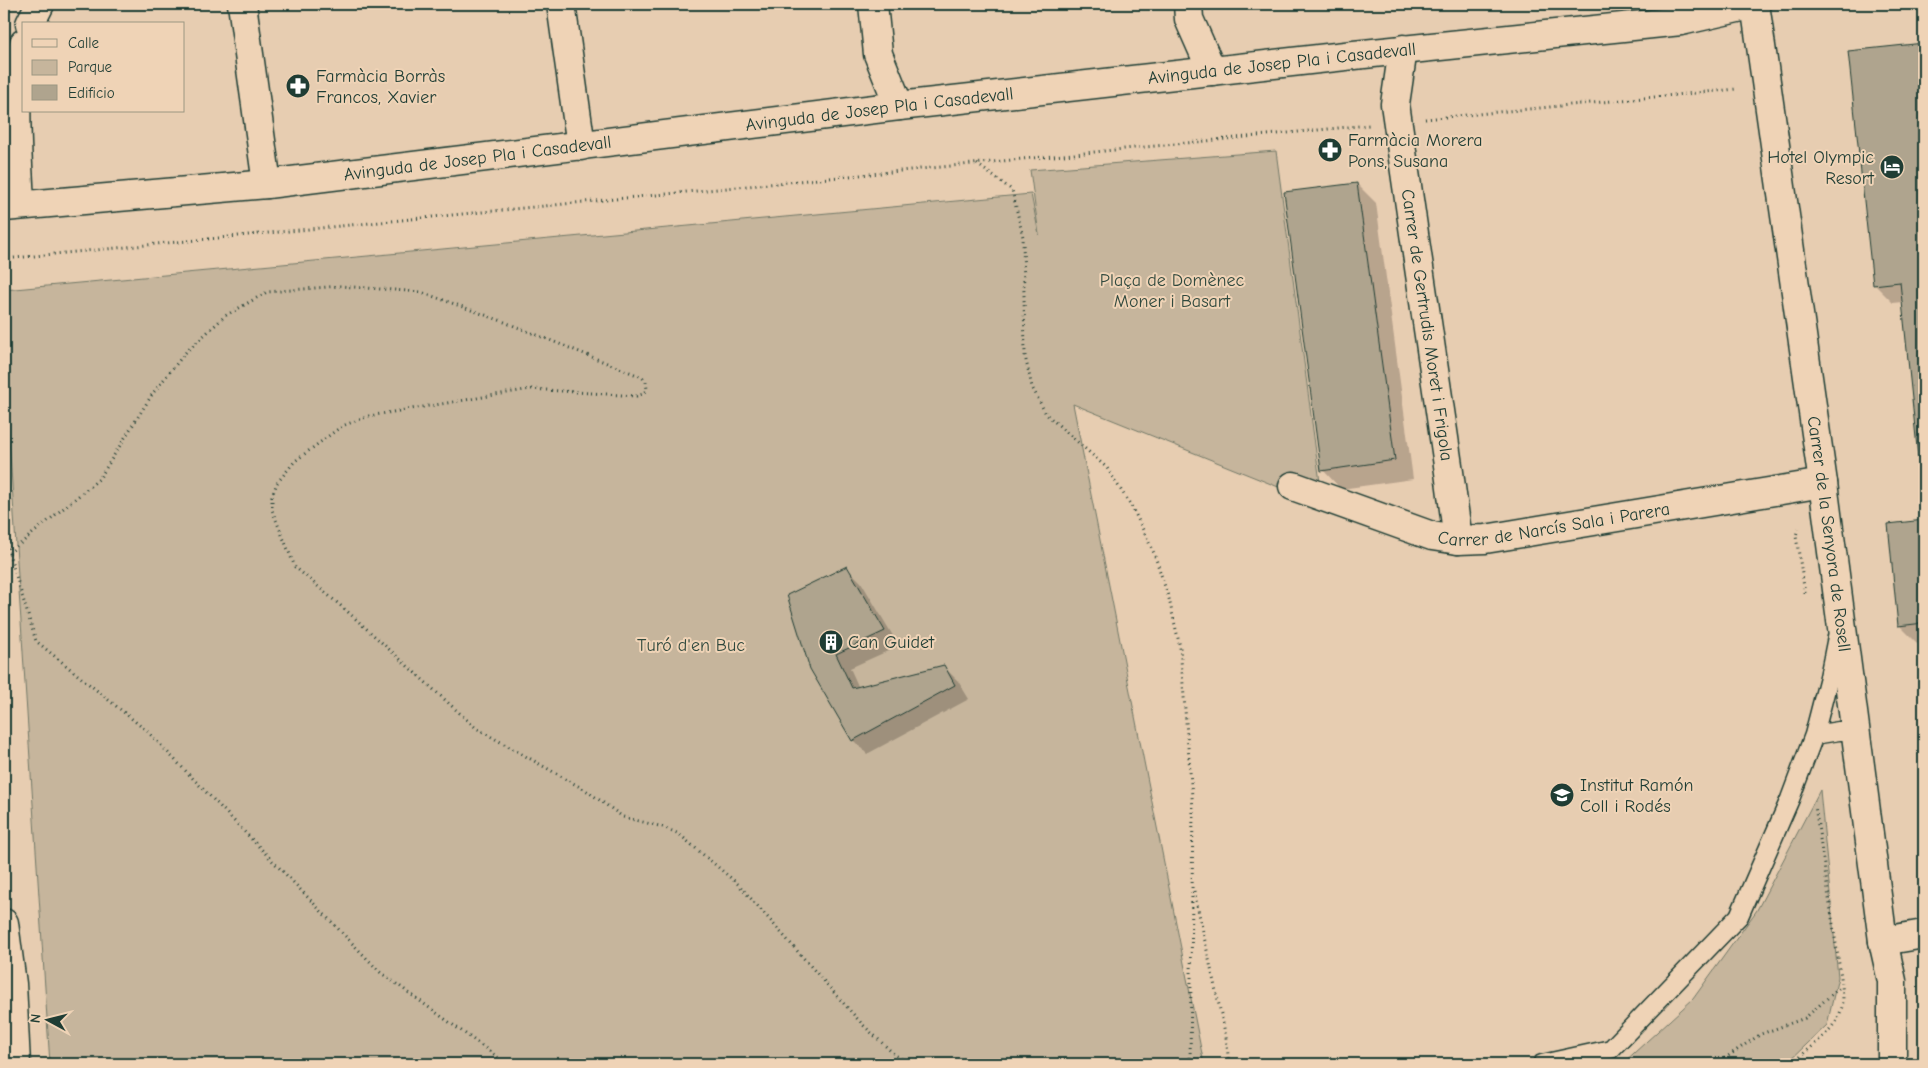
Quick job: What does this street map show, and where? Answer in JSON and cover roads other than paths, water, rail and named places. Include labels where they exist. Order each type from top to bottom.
[{"type":"street","points":[[31,22],[40,4]]},
{"type":"street","points":[[242,4],[267,184]]},
{"type":"street","points":[[561,4],[580,146]]},
{"type":"street","points":[[873,4],[878,54],[899,106]]},
{"type":"street","points":[[1188,4],[1189,19],[1212,71]]},
{"type":"street","name":"Avinguda de Josep Pla i Casadevall","points":[[12,206],[267,184],[899,106],[1403,49],[1681,21],[1755,4]]},
{"type":"street","name":"Carrer de la Senyora de Rosell","points":[[1755,4],[1823,483],[1883,940],[1892,981],[1892,1064]]},
{"type":"street","name":"Carrer de Gertrudis Moret i Frigola","points":[[1403,49],[1395,104],[1458,540]]},
{"type":"street","points":[[12,206],[18,74],[22,53]]},
{"type":"street","name":"Carrer de Narcís Sala i Parera","points":[[1293,486],[1432,536],[1458,540],[1484,539],[1823,483]]},
{"type":"street","points":[[4,922],[12,984],[16,1064]]},
{"type":"street","points":[[1883,940],[1924,934]]},
{"type":"lane","points":[[1542,1064],[1611,1049],[1739,916],[1790,800],[1814,735],[1829,677],[1841,616]]},
{"type":"lane","points":[[1814,735],[1856,730]]},
{"type":"place","name":"Farmàcia Borràs Francos, Xavier","points":[[298,86]]},
{"type":"place","name":"Farmàcia Morera Pons, Susana","points":[[1330,150]]},
{"type":"place","name":"Hotel Olympic Resort","points":[[1892,167]]},
{"type":"place","name":"Can Guidet","points":[[831,642]]},
{"type":"place","name":"Institut Ramón Coll i Rodés","points":[[1562,795]]},
{"type":"park label","name":"Plaça de Domènec Moner i Basart","points":[[1172,290]]},
{"type":"park label","name":"Turó d'en Buc","points":[[691,645]]}]
